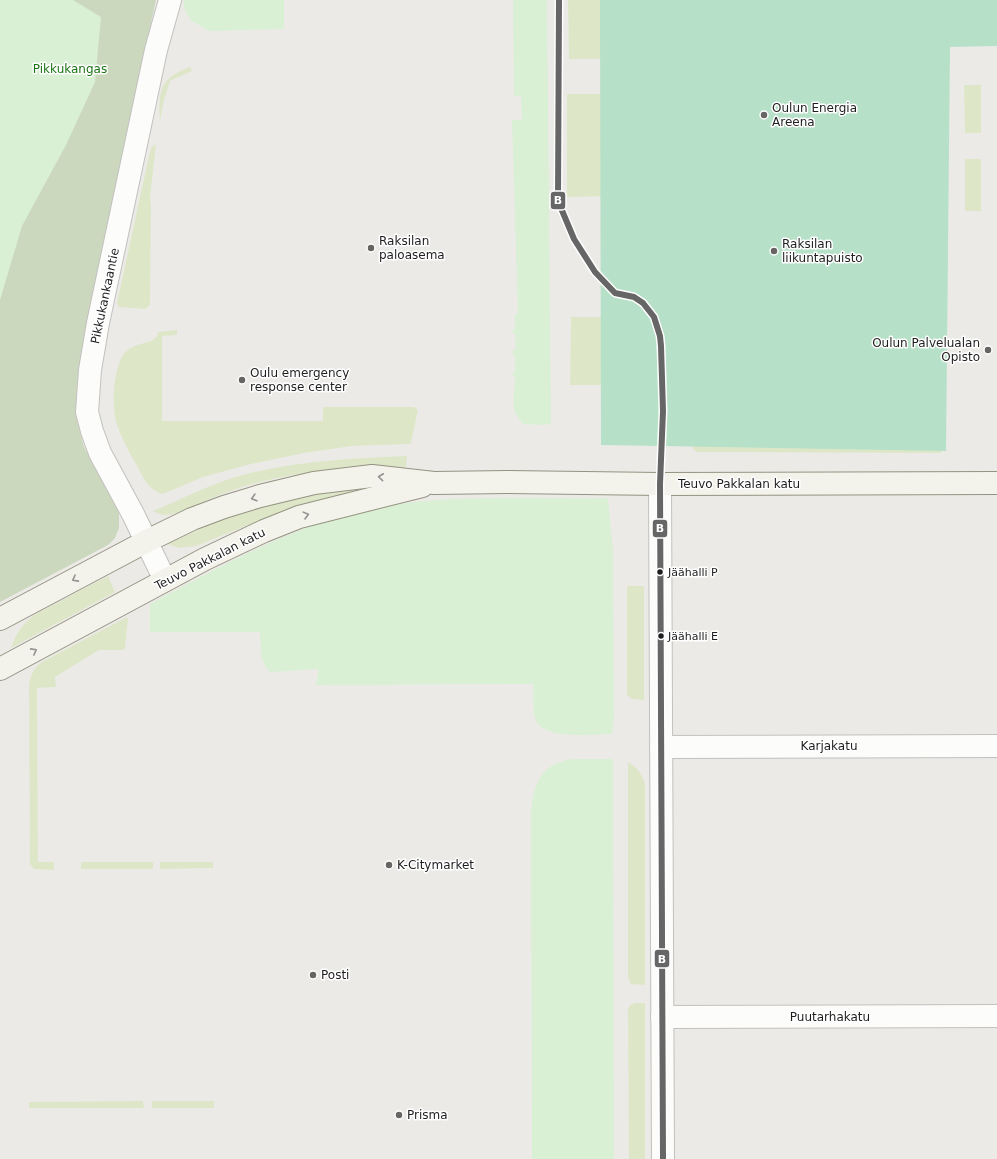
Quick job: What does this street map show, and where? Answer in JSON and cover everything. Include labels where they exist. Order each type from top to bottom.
[{"type":"street","name":"Pikkukankaantie","points":[[165,580],[147,541],[100,453],[92,431],[88,412],[90,370],[98,323],[156,50],[170,0]]},
{"type":"street","name":"Teuvo Pakkalan katu","points":[[0,619],[147,541],[192,519],[260,496],[314,484],[372,476],[434,483],[997,483]]},
{"type":"street","name":"Teuvo Pakkalan katu","points":[[0,669],[205,558],[264,531],[299,517],[434,483]]},
{"type":"street","points":[[660,484],[663,1159]]},
{"type":"street","name":"Karjakatu","points":[[661,747],[997,746]]},
{"type":"street","name":"Puutarhakatu","points":[[662,1017],[997,1016]]},
{"type":"green space","name":"Pikkukangas","points":[[0,0],[156,0],[115,189],[77,383],[76,417],[84,447],[119,513],[119,528],[115,538],[108,545],[0,602]]},
{"type":"green space","points":[[0,0],[73,0],[101,17],[95,82],[66,145],[22,226],[0,300]]},
{"type":"green space","points":[[183,0],[284,0],[284,29],[209,31],[192,21],[186,13]]},
{"type":"green space","points":[[513,0],[547,0],[551,424],[542,425],[523,424],[515,412],[513,402],[515,377],[512,374],[515,371],[515,357],[512,352],[516,349],[515,334],[512,331],[515,328],[515,314],[518,314],[512,120],[522,120],[521,96],[514,96]]},
{"type":"green space","points":[[568,0],[615,0],[615,59],[569,59]]},
{"type":"green space","name":"Raksilan liikuntapuisto","points":[[600,0],[997,0],[997,46],[950,47],[946,451],[601,445]]},
{"type":"green space","points":[[190,67],[192,71],[170,81],[164,100],[160,121],[159,111],[163,87],[172,76]]},
{"type":"green space","points":[[964,85],[981,85],[981,133],[965,133]]},
{"type":"green space","points":[[567,94],[614,94],[615,196],[567,197]]},
{"type":"green space","points":[[156,144],[150,198],[150,305],[145,309],[119,307],[117,303],[150,151]]},
{"type":"green space","points":[[965,159],[981,159],[981,211],[965,211]]},
{"type":"green space","points":[[571,317],[607,317],[607,385],[570,385]]},
{"type":"green space","points":[[177,330],[177,335],[162,336],[162,421],[323,421],[323,407],[414,407],[418,410],[411,443],[352,446],[304,453],[247,465],[203,477],[163,494],[158,492],[150,487],[144,480],[120,433],[114,412],[114,385],[120,361],[128,350],[153,340],[158,336],[158,332]]},
{"type":"green space","points":[[691,424],[941,435],[941,453],[697,452],[693,449]]},
{"type":"green space","points":[[407,456],[406,467],[358,468],[310,472],[286,476],[239,488],[171,514],[162,515],[153,511],[226,480],[269,469],[315,462]]},
{"type":"green space","points":[[384,485],[275,514],[196,546],[179,548],[168,544],[224,519],[269,504],[326,493]]},
{"type":"green space","points":[[494,498],[608,498],[613,552],[614,719],[612,734],[569,735],[547,730],[539,725],[535,718],[533,684],[316,685],[319,669],[270,672],[266,668],[262,658],[260,632],[150,632],[150,604],[262,546],[320,523],[350,514],[381,507],[437,500]]},
{"type":"green space","points":[[108,576],[115,592],[11,648],[18,633],[36,614]]},
{"type":"green space","points":[[627,586],[644,586],[644,700],[632,699],[627,695]]},
{"type":"green space","points":[[127,617],[125,648],[123,650],[99,650],[55,677],[56,687],[37,688],[38,862],[54,862],[54,870],[34,869],[30,864],[29,684],[31,677],[35,669],[42,662]]},
{"type":"green space","points":[[573,759],[612,759],[613,761],[614,1159],[532,1159],[531,810],[535,790],[542,776],[554,765],[562,761]]},
{"type":"green space","points":[[628,762],[639,771],[645,784],[645,985],[631,984],[628,977]]},
{"type":"green space","points":[[81,862],[153,862],[153,869],[81,869]]},
{"type":"green space","points":[[160,862],[213,862],[213,868],[160,869]]},
{"type":"green space","points":[[635,1003],[645,1003],[645,1159],[629,1159],[628,1009],[630,1005]]},
{"type":"green space","points":[[143,1101],[144,1108],[29,1108],[29,1102]]},
{"type":"green space","points":[[152,1101],[214,1101],[214,1108],[152,1108]]},
{"type":"transit line","name":"B","points":[[559,0],[558,201],[574,239],[595,272],[615,293],[634,297],[643,303],[654,317],[660,336],[661,346],[663,411],[660,484],[663,1159]]},
{"type":"place","name":"Oulun Energia Areena","points":[[764,115]]},
{"type":"place","name":"Raksilan paloasema","points":[[371,248]]},
{"type":"place","name":"Raksilan liikuntapuisto","points":[[774,251]]},
{"type":"place","name":"Oulun Palvelualan Opisto","points":[[988,350]]},
{"type":"place","name":"Oulu emergency response center","points":[[242,380]]},
{"type":"place","name":"Jäähalli P","points":[[660,572]]},
{"type":"place","name":"Jäähalli E","points":[[661,636]]},
{"type":"place","name":"K-Citymarket","points":[[389,865]]},
{"type":"place","name":"Posti","points":[[313,975]]},
{"type":"place","name":"Prisma","points":[[399,1115]]}]
